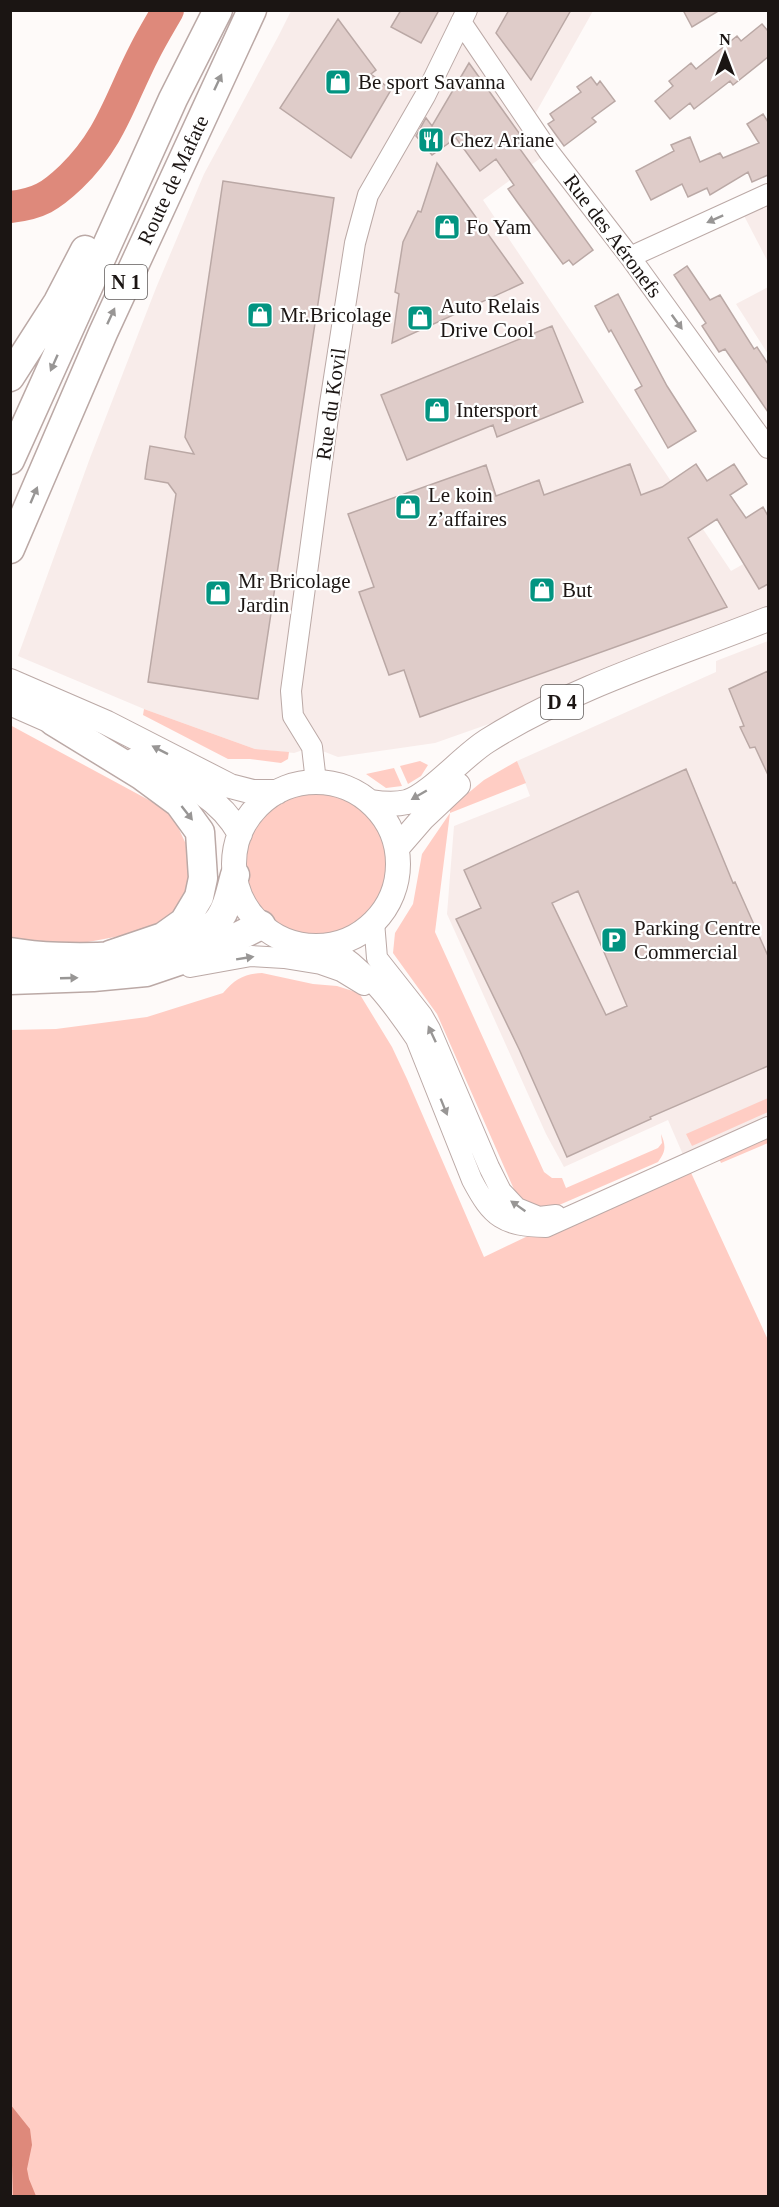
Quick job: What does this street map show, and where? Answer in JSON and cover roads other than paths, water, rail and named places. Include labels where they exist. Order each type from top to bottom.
[{"type":"highway","name":"Route de Mafate","points":[[10,460],[173,99],[218,10]]},
{"type":"highway","name":"Route de Mafate","points":[[10,549],[103,333],[252,10]]},
{"type":"highway","points":[[10,377],[58,302],[130,159],[155,116],[173,99]]},
{"type":"highway","points":[[53,721],[141,775],[179,803],[200,832],[203,878],[199,897],[184,922],[163,937],[110,955]]},
{"type":"highway","points":[[10,952],[36,956],[134,955],[159,950],[199,934],[214,925],[226,906],[235,875]]},
{"type":"highway","points":[[10,980],[93,977],[146,972],[211,950],[261,924]]},
{"type":"main road","name":"D 4","points":[[371,802],[391,804],[411,800],[424,794],[463,759],[488,741],[546,709],[587,690],[768,619]]},
{"type":"main road","name":"D 4","points":[[397,848],[423,818],[479,766],[531,732],[592,700],[768,633]]},
{"type":"main road","points":[[10,681],[107,723],[230,786],[253,792],[277,792],[303,783],[316,782],[345,787],[371,802],[387,823],[397,848],[399,864],[395,888],[384,910],[374,922],[352,938],[312,946],[291,942],[272,933],[261,924],[243,902],[235,875],[234,861],[240,834],[255,810],[277,792]]},
{"type":"main road","points":[[10,703],[200,791],[217,803],[233,821],[240,834]]},
{"type":"street","name":"Rue des Aéronefs","points":[[464,16],[549,152],[761,424],[768,448]]},
{"type":"street","name":"Rue du Kovil","points":[[316,782],[312,747],[293,716],[291,691],[355,243],[368,195],[425,96],[464,16]]},
{"type":"street","points":[[630,257],[768,194]]},
{"type":"street","points":[[374,922],[377,958],[422,1015],[430,1029],[501,1191],[518,1208],[539,1217],[574,1214]]},
{"type":"street","points":[[326,945],[345,956],[363,972],[416,1039],[482,1200],[497,1217],[520,1227],[546,1227],[768,1127]]},
{"type":"street","points":[[146,972],[209,965],[251,956],[284,958],[321,964],[341,971],[386,999]]},
{"type":"waterway","points":[[10,207],[29,204],[51,194],[85,162],[106,132],[145,51],[168,10]]},
{"type":"place","name":"Be sport Savanna","points":[[338,82]]},
{"type":"place","name":"Chez Ariane","points":[[431,140]]},
{"type":"place","name":"Fo Yam","points":[[447,227]]},
{"type":"place","name":"Mr.Bricolage","points":[[260,315]]},
{"type":"place","name":"Auto Relais Drive Cool","points":[[420,318]]},
{"type":"place","name":"Intersport","points":[[437,410]]},
{"type":"place","name":"Le koin z’affaires","points":[[408,507]]},
{"type":"place","name":"But","points":[[542,590]]},
{"type":"place","name":"Mr Bricolage Jardin","points":[[218,593]]},
{"type":"place","name":"Parking Centre Commercial","points":[[614,940]]}]
